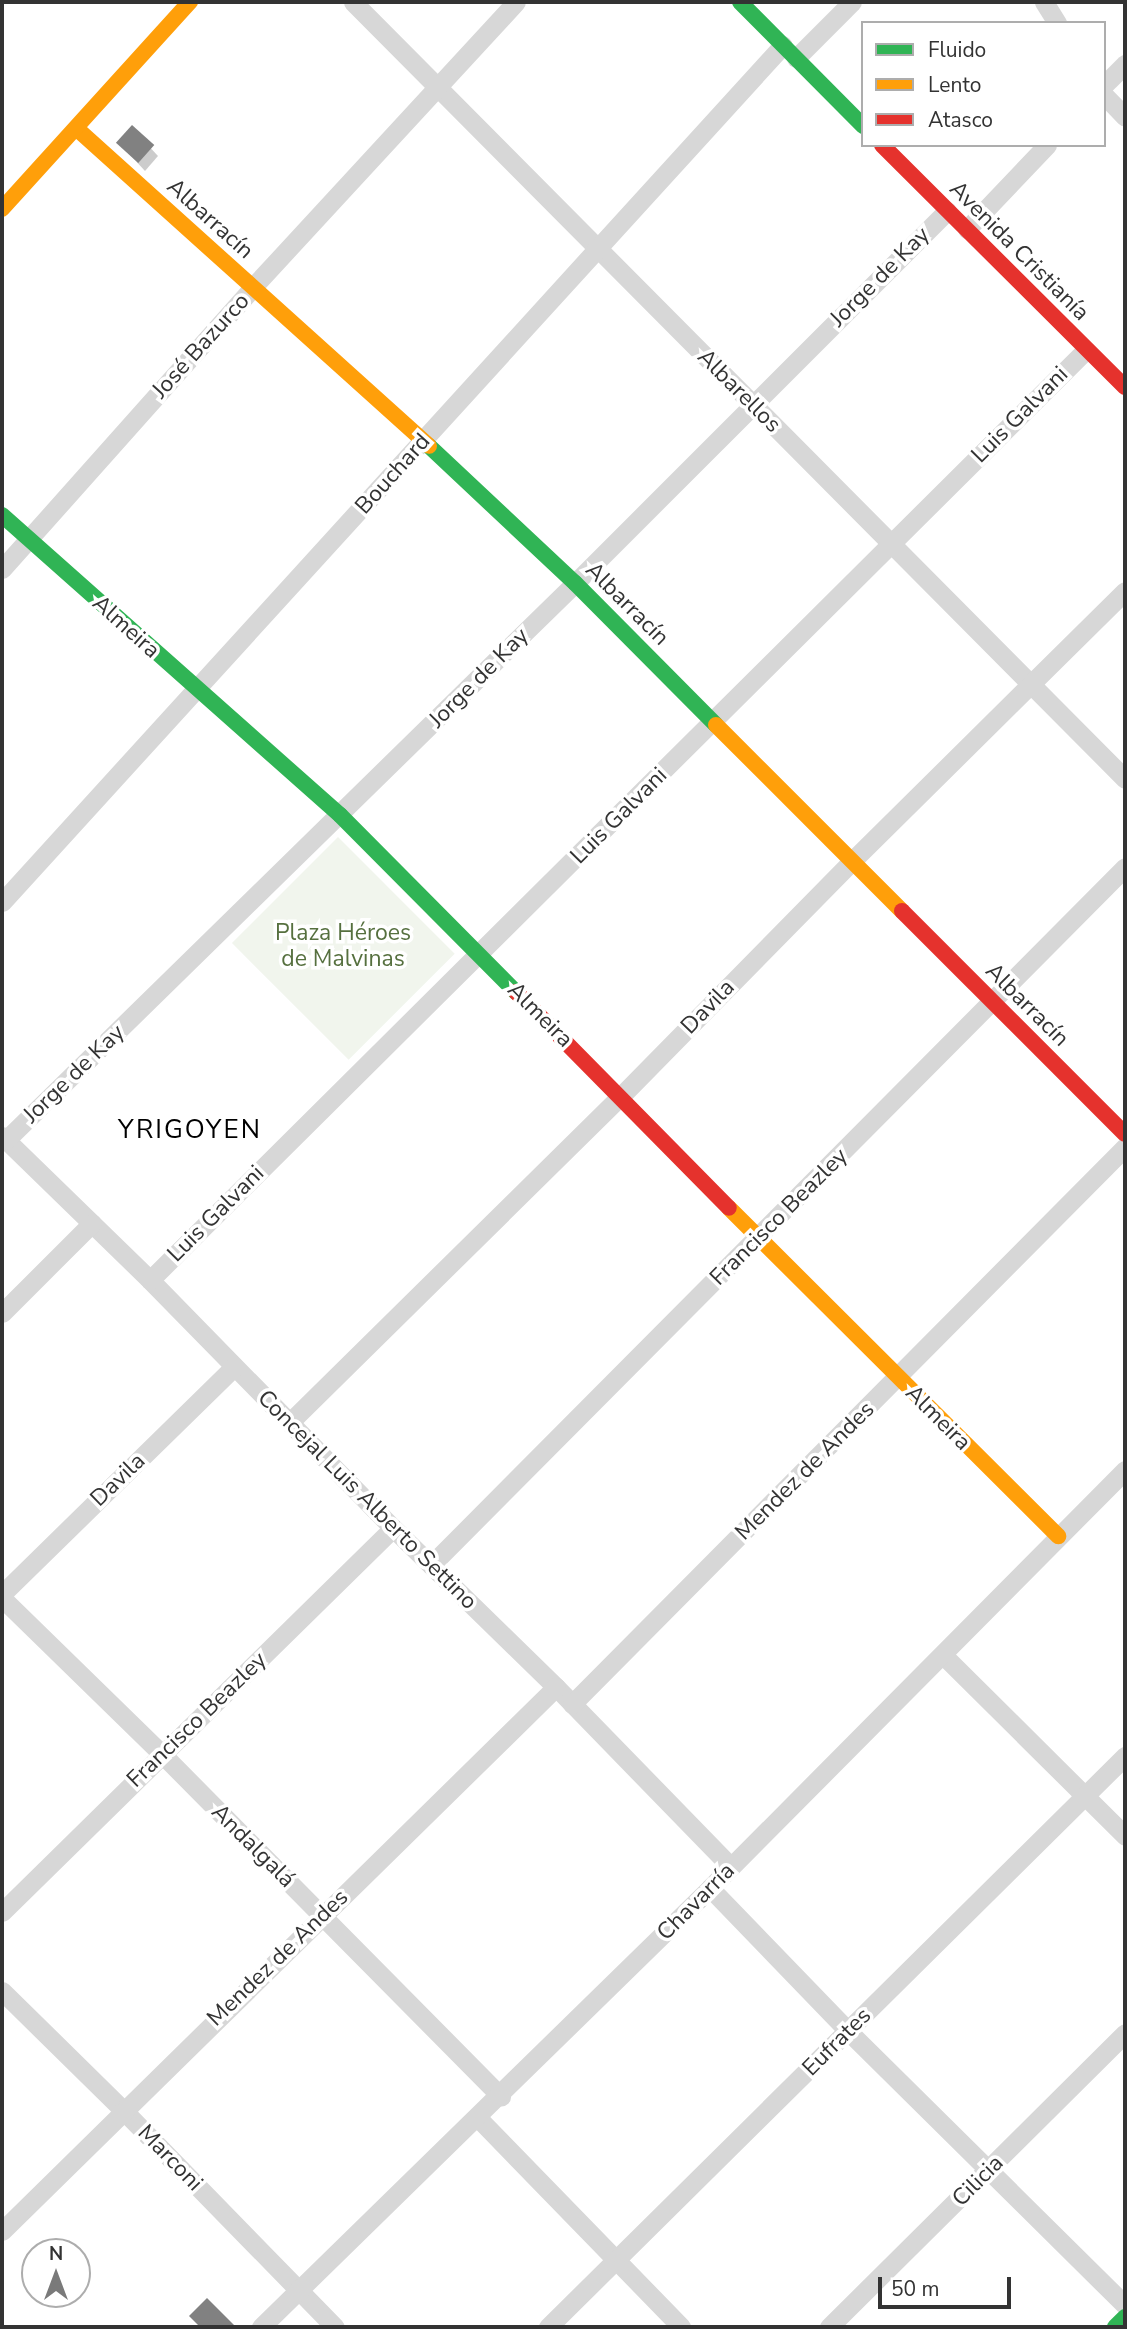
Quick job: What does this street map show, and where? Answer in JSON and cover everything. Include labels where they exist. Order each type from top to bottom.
[{"type":"street","points":[[2,209],[190,2]]},
{"type":"street","name":"Albarellos","points":[[353,2],[1125,779]]},
{"type":"street","name":"José Bazurco","points":[[2,569],[252,288],[516,2]]},
{"type":"street","points":[[740,2],[861,124]]},
{"type":"street","name":"Bouchard","points":[[2,902],[198,691],[596,247],[790,51],[852,2]]},
{"type":"street","points":[[1044,2],[1056,21]]},
{"type":"street","points":[[1106,83],[1125,64]]},
{"type":"street","points":[[1106,98],[1125,117]]},
{"type":"street","name":"Albarracín","points":[[76,128],[423,440],[575,583],[1125,1134]]},
{"type":"street","name":"Avenida Cristianía","points":[[884,147],[1125,387]]},
{"type":"street","points":[[967,229],[1045,147]]},
{"type":"street","name":"Jorge de Kay","points":[[4,1138],[575,583],[751,404],[947,211]]},
{"type":"street","name":"Luis Galvani","points":[[150,1280],[1086,349]]},
{"type":"street","name":"Almeira","points":[[2,515],[340,814],[898,1379],[1058,1536]]},
{"type":"street","name":"Davila","points":[[290,1422],[621,1097],[851,862],[1125,591]]},
{"type":"street","name":"Francisco Beazley","points":[[431,1565],[1125,867]]},
{"type":"street","name":"Concejal Luis Alberto Settino","points":[[4,1138],[150,1280],[393,1528],[556,1687],[731,1867]]},
{"type":"street","name":"Mendez de Andes","points":[[572,1704],[898,1379],[1125,1147]]},
{"type":"street","points":[[2,1313],[92,1223]]},
{"type":"street","name":"Davila","points":[[2,1596],[234,1367]]},
{"type":"street","name":"Chavarría","points":[[261,2327],[501,2096],[943,1656],[1125,1469]]},
{"type":"street","name":"Francisco Beazley","points":[[2,1912],[393,1528]]},
{"type":"street","name":"Andalgalá","points":[[2,1596],[501,2096]]},
{"type":"street","points":[[943,1656],[1125,1836]]},
{"type":"street","name":"Mendez de Andes","points":[[2,2231],[556,1687]]},
{"type":"street","name":"Eufrates","points":[[548,2327],[617,2262],[1125,1756]]},
{"type":"street","points":[[710,1888],[848,2031],[1125,2305]]},
{"type":"street","name":"Marconi","points":[[2,1991],[123,2110],[335,2327]]},
{"type":"street","name":"Cilicia","points":[[829,2327],[1125,2033]]},
{"type":"street","points":[[478,2118],[681,2327]]},
{"type":"street","points":[[1115,2327],[1125,2317]]},
{"type":"green space","name":"Plaza Héroes de Malvinas","points":[[338,837],[455,954],[349,1060],[232,943]]},
{"type":"building","points":[[132,125],[154,145],[138,163],[116,143]]},
{"type":"building","points":[[207,2298],[236,2327],[200,2327],[189,2316]]},
{"type":"traffic: fast","points":[[740,2],[861,124]]},
{"type":"traffic: fast","points":[[429,446],[575,583],[716,725]]},
{"type":"traffic: fast","points":[[2,515],[340,815],[516,992]]},
{"type":"traffic: fast","points":[[1115,2327],[1125,2317]]},
{"type":"traffic: slow","points":[[2,209],[190,2]]},
{"type":"traffic: slow","points":[[76,128],[429,446]]},
{"type":"traffic: slow","points":[[716,725],[902,911]]},
{"type":"traffic: slow","points":[[729,1208],[1058,1536]]},
{"type":"traffic: jam","points":[[884,147],[1125,387]]},
{"type":"traffic: jam","points":[[902,911],[1125,1134]]},
{"type":"traffic: jam","points":[[516,992],[729,1208]]},
{"type":"district","name":"YRIGOYEN","points":[[190,1130]]}]
